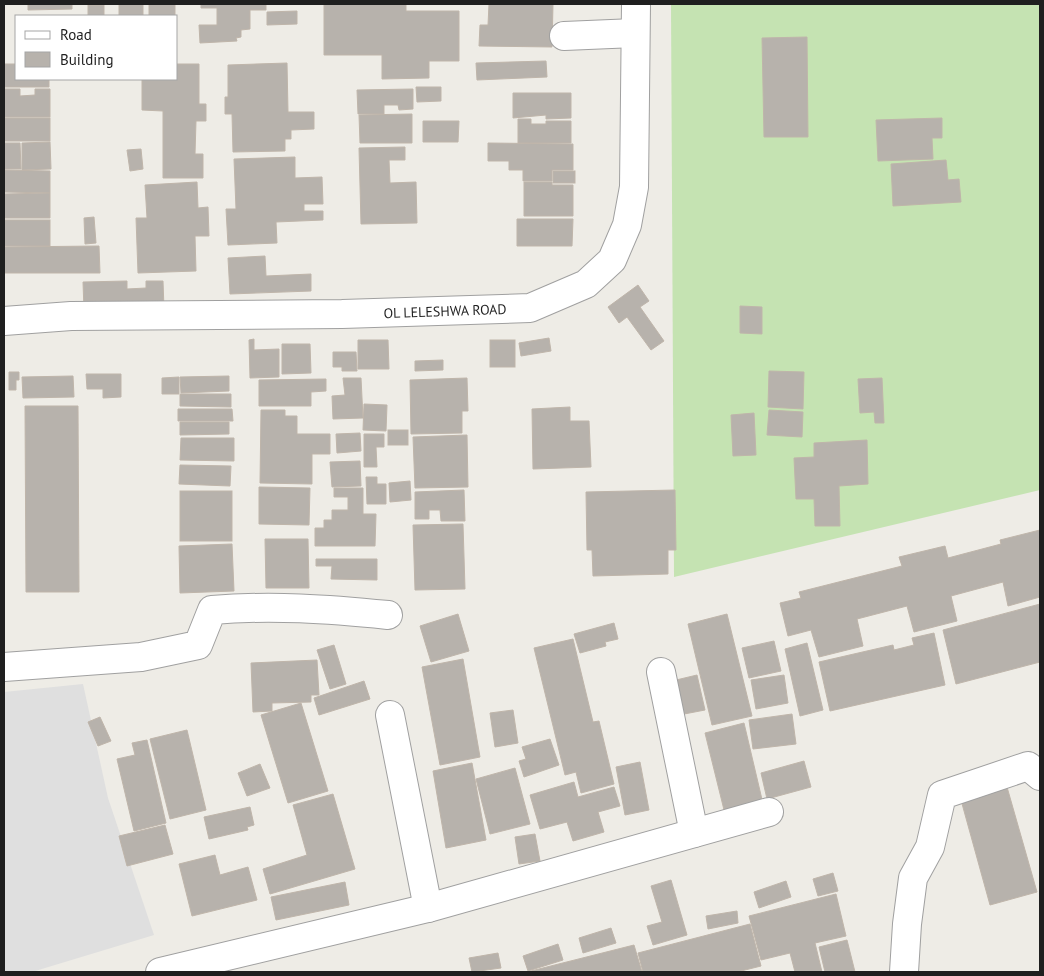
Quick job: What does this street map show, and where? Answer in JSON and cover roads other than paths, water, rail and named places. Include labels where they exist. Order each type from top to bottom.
[{"type":"street","name":"OL LELESHWA ROAD","points":[[4,321],[71,316],[342,314],[530,308],[586,284],[612,260],[627,225],[634,187],[636,4]]},
{"type":"street","points":[[564,36],[635,33]]},
{"type":"street","points":[[4,667],[141,657],[198,645],[212,610],[258,607],[307,608],[388,615]]},
{"type":"street","points":[[661,672],[694,833]]},
{"type":"street","points":[[390,715],[428,908]]},
{"type":"street","points":[[904,972],[907,924],[913,878],[930,846],[942,795],[1028,766],[1040,776]]},
{"type":"street","points":[[160,972],[428,908],[769,812]]}]
